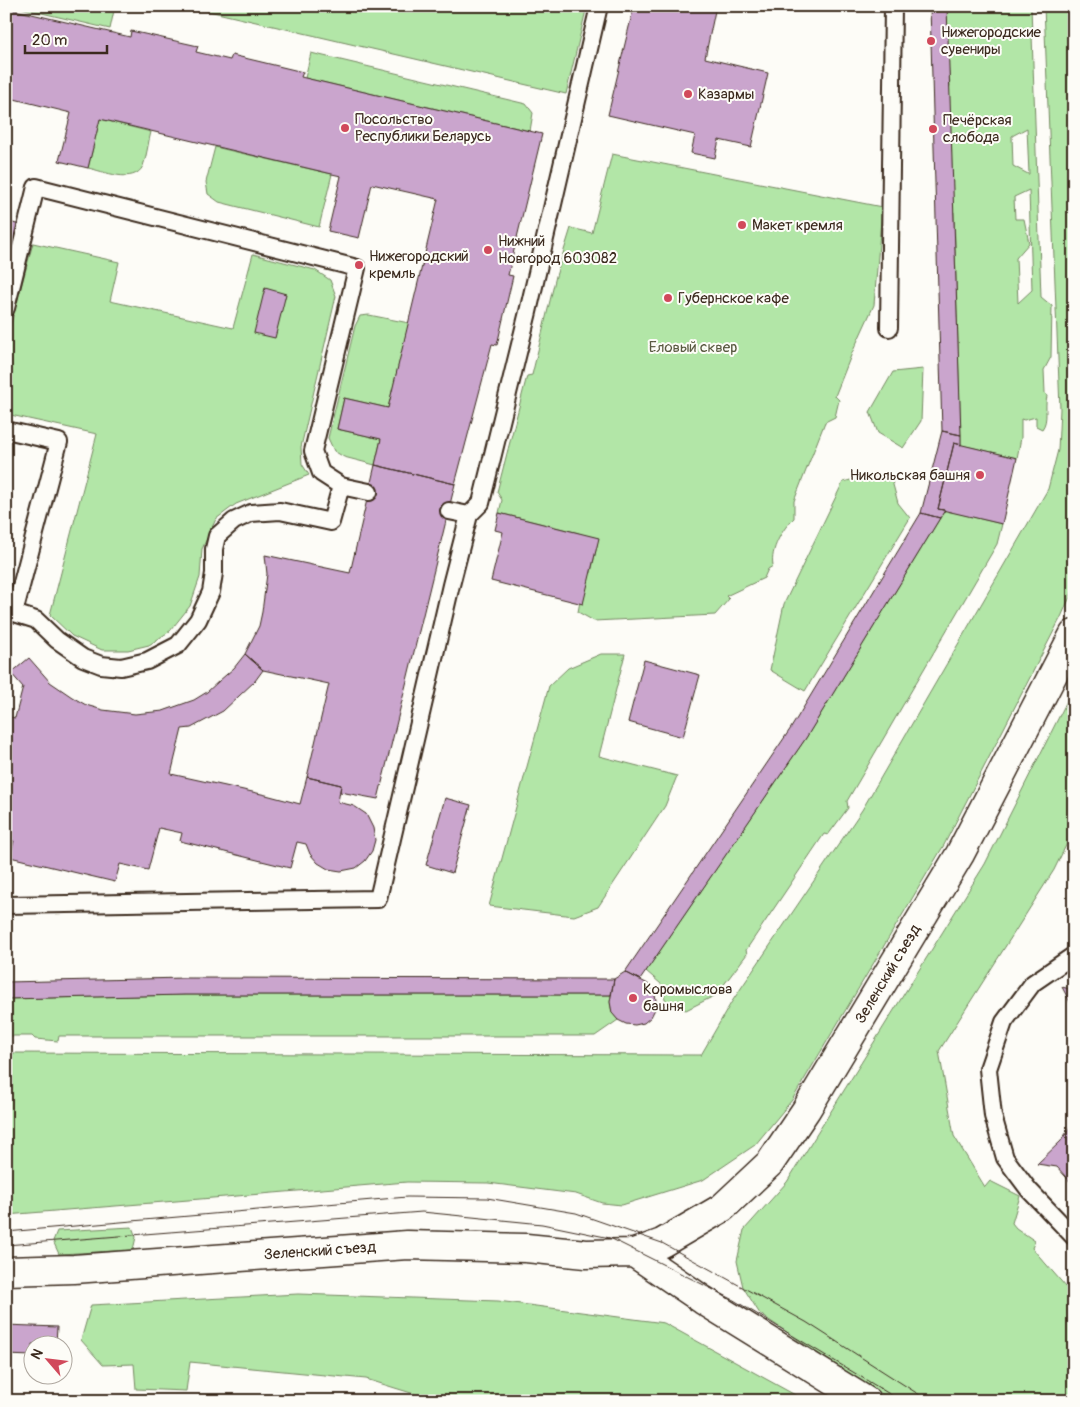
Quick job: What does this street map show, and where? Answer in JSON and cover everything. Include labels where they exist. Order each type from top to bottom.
[{"type":"main road","name":"Зеленский съезд","points":[[6,1271],[84,1268],[407,1245],[526,1248],[586,1254],[634,1253],[662,1243],[722,1208],[770,1163],[806,1110],[960,854],[1074,634]]},
{"type":"main road","points":[[634,1253],[703,1300],[866,1401]]},
{"type":"lane","points":[[6,905],[378,899],[451,585],[469,516],[481,503],[526,322],[600,6]]},
{"type":"lane","points":[[889,328],[893,6]]},
{"type":"lane","points":[[6,308],[36,188],[357,268],[313,451],[321,473],[341,486],[368,492]]},
{"type":"lane","points":[[6,430],[59,442],[10,612],[36,620],[57,640],[83,658],[101,665],[121,666],[147,661],[178,645],[198,620],[212,592],[214,549],[217,536],[234,521],[251,513],[280,511],[331,522],[341,486]]},
{"type":"lane","points":[[449,511],[469,516]]},
{"type":"lane","points":[[1074,955],[1033,983],[1004,1022],[988,1069],[993,1116],[1005,1158],[1030,1190],[1074,1237]]},
{"type":"green space","points":[[12,6],[115,6],[110,29]]},
{"type":"green space","points":[[187,6],[587,6],[566,94]]},
{"type":"green space","points":[[937,6],[1031,6],[1041,297],[1052,306],[1051,357],[1044,370],[1045,393],[1047,396],[1044,425],[1042,429],[1036,426],[1036,417],[1021,419],[1021,438],[1017,458],[961,445],[954,212],[944,208],[944,96],[950,86],[949,71],[939,60]],"holes":[[[1027,128],[1029,174],[1013,166],[1012,136]],[[1029,190],[1032,290],[1018,303],[1016,258],[1029,243],[1024,219],[1015,219],[1014,197]]]},
{"type":"green space","points":[[1044,6],[1069,6],[1074,44],[1074,588],[944,845],[792,1100],[755,1145],[703,1180],[622,1205],[602,1203],[576,1194],[488,1183],[407,1182],[6,1215],[6,1053],[701,1055],[731,1003],[862,810],[1048,489],[1058,450],[1060,409]]},
{"type":"green space","points":[[311,53],[526,104],[533,113],[530,131],[305,78]]},
{"type":"green space","points":[[100,119],[151,132],[143,166],[139,172],[126,176],[88,168]]},
{"type":"green space","points":[[215,147],[332,174],[319,227],[219,202],[208,194],[206,182]]},
{"type":"green space","name":"Еловый сквер","points":[[612,154],[882,207],[874,305],[835,396],[839,400],[835,417],[825,422],[794,501],[794,518],[778,540],[773,553],[773,566],[768,569],[764,578],[726,596],[729,599],[715,615],[594,621],[578,612],[585,574],[591,573],[597,545],[580,538],[579,533],[499,513],[502,500],[497,492],[527,376],[532,375],[556,276],[571,228],[592,233]]},
{"type":"green space","points":[[33,243],[119,262],[110,301],[233,328],[253,254],[315,270],[330,280],[336,296],[301,447],[302,464],[309,475],[236,504],[216,519],[202,549],[200,577],[190,606],[170,631],[149,645],[128,650],[102,650],[72,636],[50,615],[97,434],[6,414],[6,342]]},
{"type":"green space","points":[[369,315],[409,323],[388,408],[344,398],[337,429],[381,439],[375,465],[344,457],[334,451],[328,438],[355,326],[360,316]]},
{"type":"green space","points":[[923,369],[921,421],[903,448],[878,433],[870,412],[893,372]]},
{"type":"green space","points":[[866,476],[892,481],[898,503],[910,518],[805,691],[770,670],[784,604],[843,482]]},
{"type":"green space","points":[[945,510],[1002,524],[997,544],[847,801],[848,808],[828,835],[824,834],[746,950],[747,954],[716,995],[686,1010],[666,1002],[661,984],[646,971],[806,738]]},
{"type":"green space","points":[[601,654],[625,654],[599,756],[677,776],[665,806],[598,907],[574,916],[489,906],[549,686],[568,668]]},
{"type":"green space","points":[[1074,687],[1074,829],[1054,870],[939,1051],[954,1136],[985,1187],[990,1181],[1020,1196],[1012,1223],[1035,1241],[1032,1248],[1074,1296],[1074,1401],[893,1401],[760,1314],[743,1287],[737,1261],[744,1230],[787,1182],[985,864]]},
{"type":"green space","points":[[185,995],[611,995],[611,1008],[618,1020],[595,1036],[59,1036],[58,1041],[35,1039],[32,1036],[6,1036],[6,999]]},
{"type":"green space","points":[[132,1227],[136,1237],[133,1250],[59,1254],[53,1241],[57,1231]]},
{"type":"green space","points":[[298,1294],[498,1301],[664,1323],[806,1401],[437,1401],[366,1379],[190,1362],[186,1391],[136,1389],[134,1364],[103,1365],[81,1340],[91,1305]]},
{"type":"building","name":"Казармы","points":[[634,6],[716,6],[705,58],[768,73],[751,147],[719,140],[715,158],[691,153],[695,135],[608,115]]},
{"type":"building","points":[[930,6],[947,6],[961,435],[942,431]]},
{"type":"building","points":[[6,8],[130,37],[131,31],[198,46],[196,52],[230,60],[232,55],[303,72],[301,77],[542,134],[508,275],[513,276],[497,345],[492,344],[455,484],[375,465],[381,439],[337,429],[344,398],[388,408],[438,199],[372,184],[359,238],[328,231],[341,176],[100,119],[88,168],[59,161],[71,113],[6,97]]},
{"type":"building","points":[[6,221],[20,225],[8,272],[6,272]]},
{"type":"building","points":[[265,288],[286,294],[275,338],[254,333]]},
{"type":"building","points":[[942,431],[961,435],[961,445],[954,443],[938,509],[945,510],[940,518],[921,513]]},
{"type":"building","name":"Никольская башня","points":[[954,443],[1017,458],[1002,524],[938,509]]},
{"type":"building","points":[[375,465],[455,484],[378,799],[340,792],[341,785],[307,777],[329,684],[263,670],[245,654],[259,626],[262,612],[267,574],[265,555],[350,573]]},
{"type":"building","points":[[499,513],[599,538],[583,604],[491,581],[503,532],[495,530]]},
{"type":"building","points":[[921,513],[940,518],[806,738],[640,980],[625,972],[791,728]]},
{"type":"building","points":[[245,654],[263,670],[255,681],[223,711],[191,728],[182,729],[171,774],[300,804],[307,777],[341,785],[338,802],[354,806],[366,814],[373,828],[375,840],[372,851],[365,861],[356,868],[341,871],[328,869],[318,863],[310,854],[306,844],[297,842],[290,868],[180,841],[182,833],[159,828],[148,870],[120,864],[115,882],[10,857],[14,841],[6,840],[6,716],[15,718],[23,687],[11,673],[29,658],[50,682],[86,705],[103,710],[135,714],[163,711],[194,700],[207,692],[234,668]]},
{"type":"building","points":[[644,660],[700,675],[683,737],[628,722]]},
{"type":"building","points":[[445,798],[471,805],[452,873],[426,865]]},
{"type":"building","name":"Коромыслова башня","points":[[625,972],[648,984],[654,991],[655,1009],[651,1017],[644,1023],[626,1024],[618,1020],[612,1013],[610,1002],[614,979]]},
{"type":"building","points":[[185,978],[614,979],[611,995],[185,995],[6,999],[6,982]]},
{"type":"building","points":[[1062,987],[1074,990],[1074,1010]]},
{"type":"building","points":[[1074,1121],[1074,1186],[1057,1167],[1037,1164],[1061,1141]]},
{"type":"building","points":[[6,1325],[57,1327],[57,1334],[22,1334],[22,1356],[6,1355]]},
{"type":"tram line","points":[[6,1232],[407,1197],[487,1198],[576,1213],[662,1243],[806,1322],[929,1401]]},
{"type":"tram line","points":[[6,1245],[422,1212],[542,1224],[610,1238],[732,1299],[901,1401]]},
{"type":"place","name":"Нижегородские сувениры","points":[[931,41]]},
{"type":"place","name":"Казармы","points":[[688,94]]},
{"type":"place","name":"Посольство Республики Беларусь","points":[[345,128]]},
{"type":"place","name":"Печёрская слобода","points":[[933,129]]},
{"type":"place","name":"Макет кремля","points":[[742,225]]},
{"type":"place","name":"Нижний Новгород 603082","points":[[488,250]]},
{"type":"place","name":"Нижегородский кремль","points":[[359,265]]},
{"type":"place","name":"Губернское кафе","points":[[668,298]]},
{"type":"place","name":"Никольская башня","points":[[980,475]]},
{"type":"place","name":"Коромыслова башня","points":[[633,998]]}]
